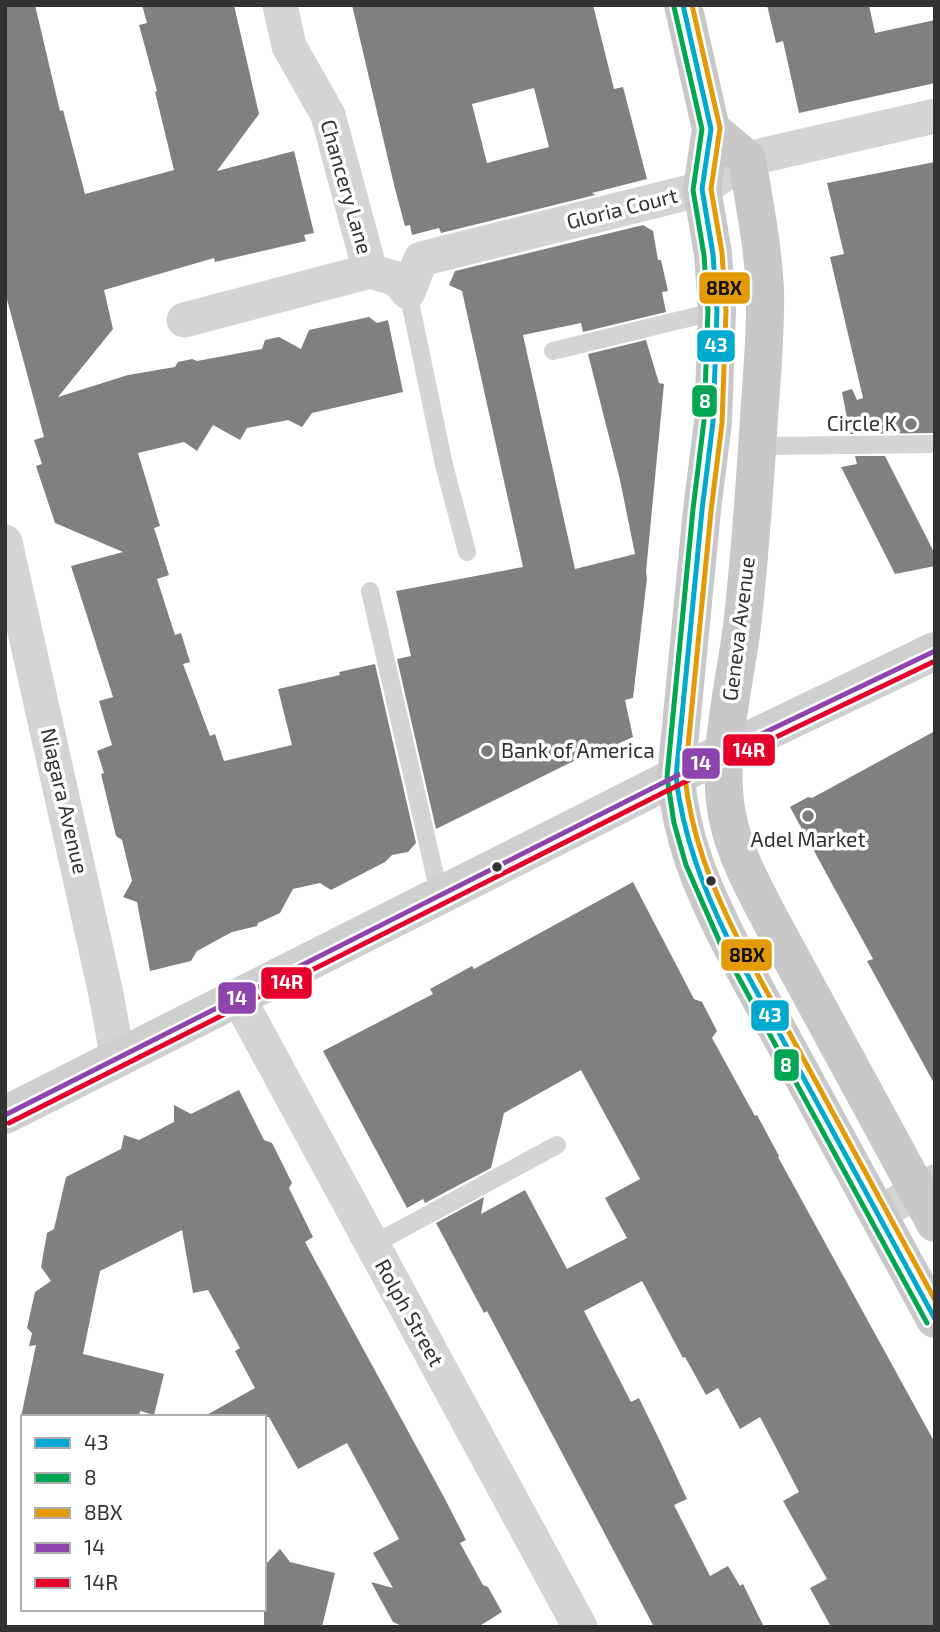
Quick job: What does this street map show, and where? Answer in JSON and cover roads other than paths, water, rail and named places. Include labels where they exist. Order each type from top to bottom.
[{"type":"main road","points":[[683,5],[711,129],[702,189],[713,254],[717,311],[713,422],[676,777],[678,811],[705,893],[733,950],[935,1319]]},
{"type":"main road","points":[[711,129],[747,159]]},
{"type":"main road","name":"Geneva Avenue","points":[[747,159],[758,223],[765,289],[765,353],[743,621],[733,677],[726,751],[724,785],[729,823],[748,875],[771,921],[929,1199]]},
{"type":"main road","points":[[5,1115],[726,751],[935,651]]},
{"type":"street","name":"Chancery Lane","points":[[184,320],[370,271],[328,115],[289,46],[280,5]]},
{"type":"street","name":"Gloria Court","points":[[408,292],[421,259],[702,189],[747,159],[935,116]]},
{"type":"street","points":[[370,271],[397,279],[408,292]]},
{"type":"street","name":"Niagara Avenue","points":[[5,542],[101,970],[118,1060]]},
{"type":"street","name":"Rolph Street","points":[[239,999],[578,1625]]},
{"type":"street","points":[[877,1214],[929,1199]]},
{"type":"lane","points":[[408,292],[443,465],[467,552]]},
{"type":"lane","points":[[553,351],[717,311]]},
{"type":"lane","points":[[758,446],[935,444]]},
{"type":"lane","points":[[370,590],[440,897]]},
{"type":"lane","points":[[372,1245],[557,1145]]},
{"type":"place","name":"Circle K","points":[[911,424]]},
{"type":"place","name":"Bank of America","points":[[487,751]]},
{"type":"place","name":"Adel Market","points":[[808,816]]}]
